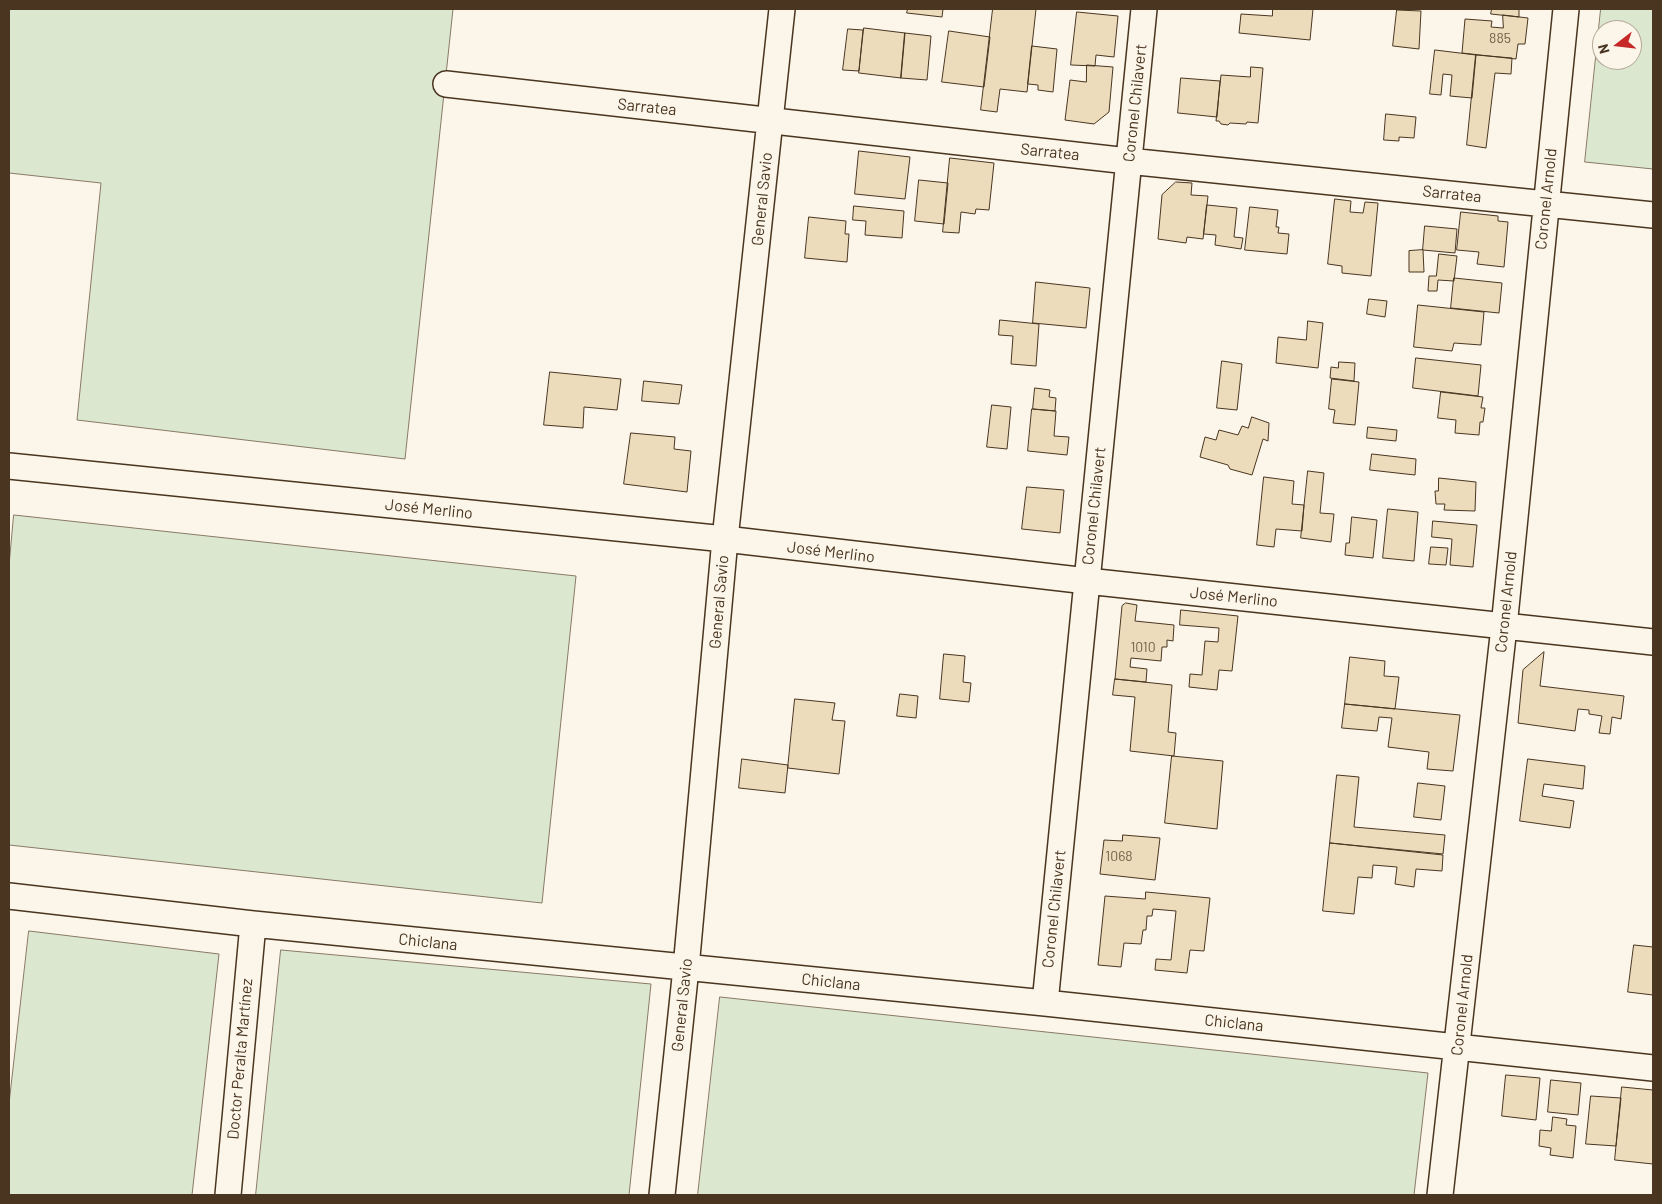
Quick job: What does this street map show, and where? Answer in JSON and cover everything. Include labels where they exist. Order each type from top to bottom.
[{"type":"street","name":"General Savio","points":[[662,1195],[686,968],[725,539],[782,9]]},
{"type":"street","name":"Coronel Chilavert","points":[[1044,1003],[1144,9]]},
{"type":"street","name":"Coronel Arnold","points":[[1440,1195],[1504,627],[1566,9]]},
{"type":"street","name":"Sarratea","points":[[446,84],[1128,161],[1653,215]]},
{"type":"street","name":"José Merlino","points":[[9,466],[725,539],[1086,581],[1653,642]]},
{"type":"street","name":"Chiclana","points":[[9,896],[253,924],[1044,1003],[1653,1068]]},
{"type":"street","name":"Doctor Peralta Martínez","points":[[228,1195],[253,924]]},
{"type":"green space","points":[[9,9],[453,9],[405,459],[77,420],[101,183],[9,173]]},
{"type":"green space","points":[[1601,9],[1653,9],[1653,169],[1585,162],[1595,70],[1642,70],[1642,20],[1600,20]]},
{"type":"green space","points":[[14,515],[576,576],[542,903],[9,845],[9,566]]},
{"type":"green space","points":[[29,931],[219,954],[192,1195],[9,1195],[9,1104]]},
{"type":"green space","points":[[281,950],[651,984],[629,1195],[256,1195]]},
{"type":"green space","points":[[720,997],[1428,1073],[1414,1195],[698,1195]]},
{"type":"building","points":[[908,9],[943,9],[942,17],[907,13]]},
{"type":"building","points":[[993,9],[1036,9],[1027,92],[1000,89],[997,112],[981,110]]},
{"type":"building","points":[[1273,9],[1313,9],[1310,40],[1239,33],[1241,14],[1272,16]]},
{"type":"building","points":[[1492,9],[1519,9],[1519,17],[1491,14]]},
{"type":"building","points":[[1397,10],[1421,11],[1419,49],[1393,46]]},
{"type":"building","points":[[1077,12],[1118,16],[1114,57],[1096,55],[1095,66],[1071,65]]},
{"type":"building","points":[[1503,15],[1528,18],[1525,44],[1518,44],[1516,59],[1462,53],[1465,19],[1492,21],[1491,27],[1503,28]]},
{"type":"building","points":[[864,28],[905,33],[901,78],[859,73]]},
{"type":"building","points":[[848,29],[863,30],[859,71],[843,70]]},
{"type":"building","points":[[949,31],[990,37],[984,87],[942,82]]},
{"type":"building","points":[[905,33],[931,36],[927,80],[901,78]]},
{"type":"building","points":[[1032,46],[1057,49],[1053,92],[1038,90],[1038,85],[1028,84]]},
{"type":"building","points":[[1435,50],[1476,55],[1472,98],[1450,96],[1452,75],[1443,74],[1441,95],[1430,94]]},
{"type":"building","points":[[1476,55],[1512,58],[1511,74],[1495,73],[1486,148],[1467,145]]},
{"type":"building","points":[[1087,65],[1113,67],[1109,112],[1094,124],[1065,120],[1070,80],[1086,82]]},
{"type":"building","points":[[1251,67],[1263,68],[1258,123],[1221,124],[1219,121],[1216,121],[1221,75],[1250,77]]},
{"type":"building","points":[[1181,78],[1220,81],[1217,117],[1178,113]]},
{"type":"building","points":[[1386,114],[1416,117],[1414,138],[1399,137],[1399,141],[1384,140]]},
{"type":"building","points":[[859,151],[910,157],[905,199],[855,194]]},
{"type":"building","points":[[950,158],[994,163],[989,210],[976,209],[975,214],[961,212],[959,233],[943,232]]},
{"type":"building","points":[[919,180],[948,183],[944,224],[915,221]]},
{"type":"building","points":[[1176,182],[1192,183],[1191,195],[1208,196],[1203,239],[1187,237],[1186,243],[1158,239],[1162,195]]},
{"type":"building","points":[[1335,199],[1351,201],[1350,212],[1363,213],[1365,202],[1378,203],[1371,276],[1342,273],[1342,266],[1328,264]]},
{"type":"building","points":[[1207,205],[1237,208],[1234,237],[1243,238],[1241,249],[1215,245],[1216,235],[1204,234]]},
{"type":"building","points":[[854,206],[904,211],[902,238],[865,235],[866,221],[853,220]]},
{"type":"building","points":[[1250,207],[1278,210],[1276,227],[1279,227],[1278,233],[1289,234],[1287,254],[1245,250]]},
{"type":"building","points":[[1461,212],[1498,216],[1498,221],[1508,222],[1504,267],[1477,264],[1479,252],[1457,250]]},
{"type":"building","points":[[809,217],[846,221],[845,234],[849,234],[847,262],[805,258]]},
{"type":"building","points":[[1425,226],[1457,229],[1455,253],[1423,250]]},
{"type":"building","points":[[1423,250],[1424,272],[1409,272],[1409,251]]},
{"type":"building","points":[[1439,254],[1457,256],[1454,281],[1438,280],[1437,291],[1428,291],[1429,276],[1436,276]]},
{"type":"building","points":[[1454,278],[1502,283],[1499,313],[1451,308]]},
{"type":"building","points":[[1036,282],[1090,288],[1086,328],[1033,323]]},
{"type":"building","points":[[1369,299],[1387,301],[1385,317],[1367,314]]},
{"type":"building","points":[[1418,305],[1484,312],[1481,345],[1454,343],[1452,351],[1414,347]]},
{"type":"building","points":[[1000,320],[1039,324],[1036,366],[1011,364],[1013,336],[999,335]]},
{"type":"building","points":[[1308,321],[1323,323],[1318,368],[1276,363],[1278,337],[1306,340]]},
{"type":"building","points":[[1416,358],[1481,365],[1478,396],[1413,388]]},
{"type":"building","points":[[1222,361],[1242,364],[1237,410],[1217,408]]},
{"type":"building","points":[[1339,362],[1355,363],[1354,381],[1330,378],[1331,367],[1338,368]]},
{"type":"building","points":[[550,372],[621,379],[617,410],[584,407],[583,428],[544,425]]},
{"type":"building","points":[[1332,379],[1359,382],[1355,425],[1333,423],[1335,410],[1329,409]]},
{"type":"building","points":[[644,381],[682,385],[679,404],[642,401]]},
{"type":"building","points":[[1035,388],[1050,390],[1049,397],[1056,398],[1055,411],[1033,409]]},
{"type":"building","points":[[1441,392],[1483,397],[1481,408],[1485,408],[1483,422],[1480,422],[1479,435],[1455,433],[1456,420],[1438,418]]},
{"type":"building","points":[[992,405],[1011,407],[1007,449],[987,447]]},
{"type":"building","points":[[1032,409],[1056,411],[1054,436],[1069,437],[1067,455],[1028,451]]},
{"type":"building","points":[[1252,417],[1269,423],[1268,441],[1263,439],[1252,475],[1230,469],[1228,465],[1200,457],[1205,437],[1216,440],[1219,430],[1238,435],[1242,426],[1248,428]]},
{"type":"building","points":[[1368,427],[1397,430],[1396,441],[1367,438]]},
{"type":"building","points":[[631,433],[675,437],[674,449],[691,451],[687,492],[624,484]]},
{"type":"building","points":[[1372,454],[1416,459],[1415,475],[1370,470]]},
{"type":"building","points":[[1308,471],[1324,473],[1320,513],[1334,514],[1331,542],[1301,538]]},
{"type":"building","points":[[1264,477],[1294,481],[1292,504],[1304,505],[1302,531],[1276,529],[1274,547],[1257,545]]},
{"type":"building","points":[[1439,478],[1476,482],[1475,511],[1444,510],[1445,504],[1436,504],[1435,491],[1438,491]]},
{"type":"building","points":[[1027,487],[1064,490],[1060,533],[1022,529]]},
{"type":"building","points":[[1388,509],[1418,512],[1414,561],[1383,558]]},
{"type":"building","points":[[1352,517],[1377,520],[1373,558],[1345,555],[1346,543],[1349,543]]},
{"type":"building","points":[[1433,521],[1477,525],[1473,567],[1450,565],[1452,539],[1432,537]]},
{"type":"building","points":[[1431,547],[1448,548],[1446,565],[1429,564]]},
{"type":"building","points":[[1126,603],[1137,605],[1135,621],[1174,625],[1173,641],[1167,640],[1167,647],[1162,647],[1161,661],[1131,658],[1130,667],[1147,669],[1146,682],[1115,679],[1122,606]]},
{"type":"building","points":[[1181,610],[1238,616],[1232,671],[1219,670],[1217,690],[1189,687],[1190,674],[1202,675],[1205,641],[1218,642],[1219,628],[1180,625]]},
{"type":"building","points":[[1544,652],[1540,686],[1624,696],[1621,719],[1612,717],[1610,734],[1599,733],[1602,716],[1589,714],[1589,710],[1578,709],[1575,731],[1518,723],[1523,670]]},
{"type":"building","points":[[944,654],[965,656],[963,682],[971,683],[969,702],[940,699]]},
{"type":"building","points":[[1350,657],[1385,661],[1384,676],[1399,677],[1395,709],[1345,704]]},
{"type":"building","points":[[1115,679],[1172,685],[1168,732],[1176,733],[1174,756],[1130,751],[1135,697],[1113,695]]},
{"type":"building","points":[[900,694],[918,696],[916,718],[897,716]]},
{"type":"building","points":[[795,699],[835,703],[832,720],[845,721],[839,774],[788,768]]},
{"type":"building","points":[[1345,704],[1460,715],[1453,771],[1427,769],[1429,752],[1388,747],[1392,718],[1379,717],[1377,731],[1342,728]]},
{"type":"building","points":[[1172,756],[1223,761],[1217,829],[1165,823]]},
{"type":"building","points":[[742,759],[788,765],[785,793],[739,788]]},
{"type":"building","points":[[1528,759],[1585,766],[1583,789],[1544,784],[1542,796],[1574,801],[1570,828],[1520,821]]},
{"type":"building","points":[[1337,775],[1359,777],[1354,827],[1445,835],[1443,854],[1330,843]]},
{"type":"building","points":[[1418,783],[1445,786],[1441,820],[1414,817]]},
{"type":"building","points":[[1123,835],[1160,838],[1155,880],[1100,874],[1104,840],[1122,841]]},
{"type":"building","points":[[1330,843],[1443,855],[1442,871],[1416,869],[1414,887],[1395,884],[1397,867],[1373,865],[1372,878],[1358,877],[1354,914],[1323,911]]},
{"type":"building","points":[[1146,892],[1210,898],[1204,951],[1190,950],[1187,973],[1155,970],[1156,959],[1171,960],[1176,911],[1153,909],[1152,916],[1147,916],[1146,930],[1143,930],[1141,944],[1124,943],[1121,967],[1098,965],[1105,896],[1145,899]]},
{"type":"building","points":[[1634,945],[1653,947],[1653,995],[1628,992]]},
{"type":"building","points":[[1506,1075],[1540,1078],[1536,1120],[1502,1116]]},
{"type":"building","points":[[1551,1080],[1581,1083],[1578,1115],[1548,1112]]},
{"type":"building","points":[[1622,1087],[1653,1090],[1653,1164],[1615,1160]]},
{"type":"building","points":[[1591,1096],[1621,1098],[1616,1146],[1586,1144]]},
{"type":"building","points":[[1553,1117],[1567,1119],[1566,1125],[1576,1126],[1573,1158],[1550,1155],[1551,1148],[1539,1146],[1540,1130],[1551,1131]]}]
